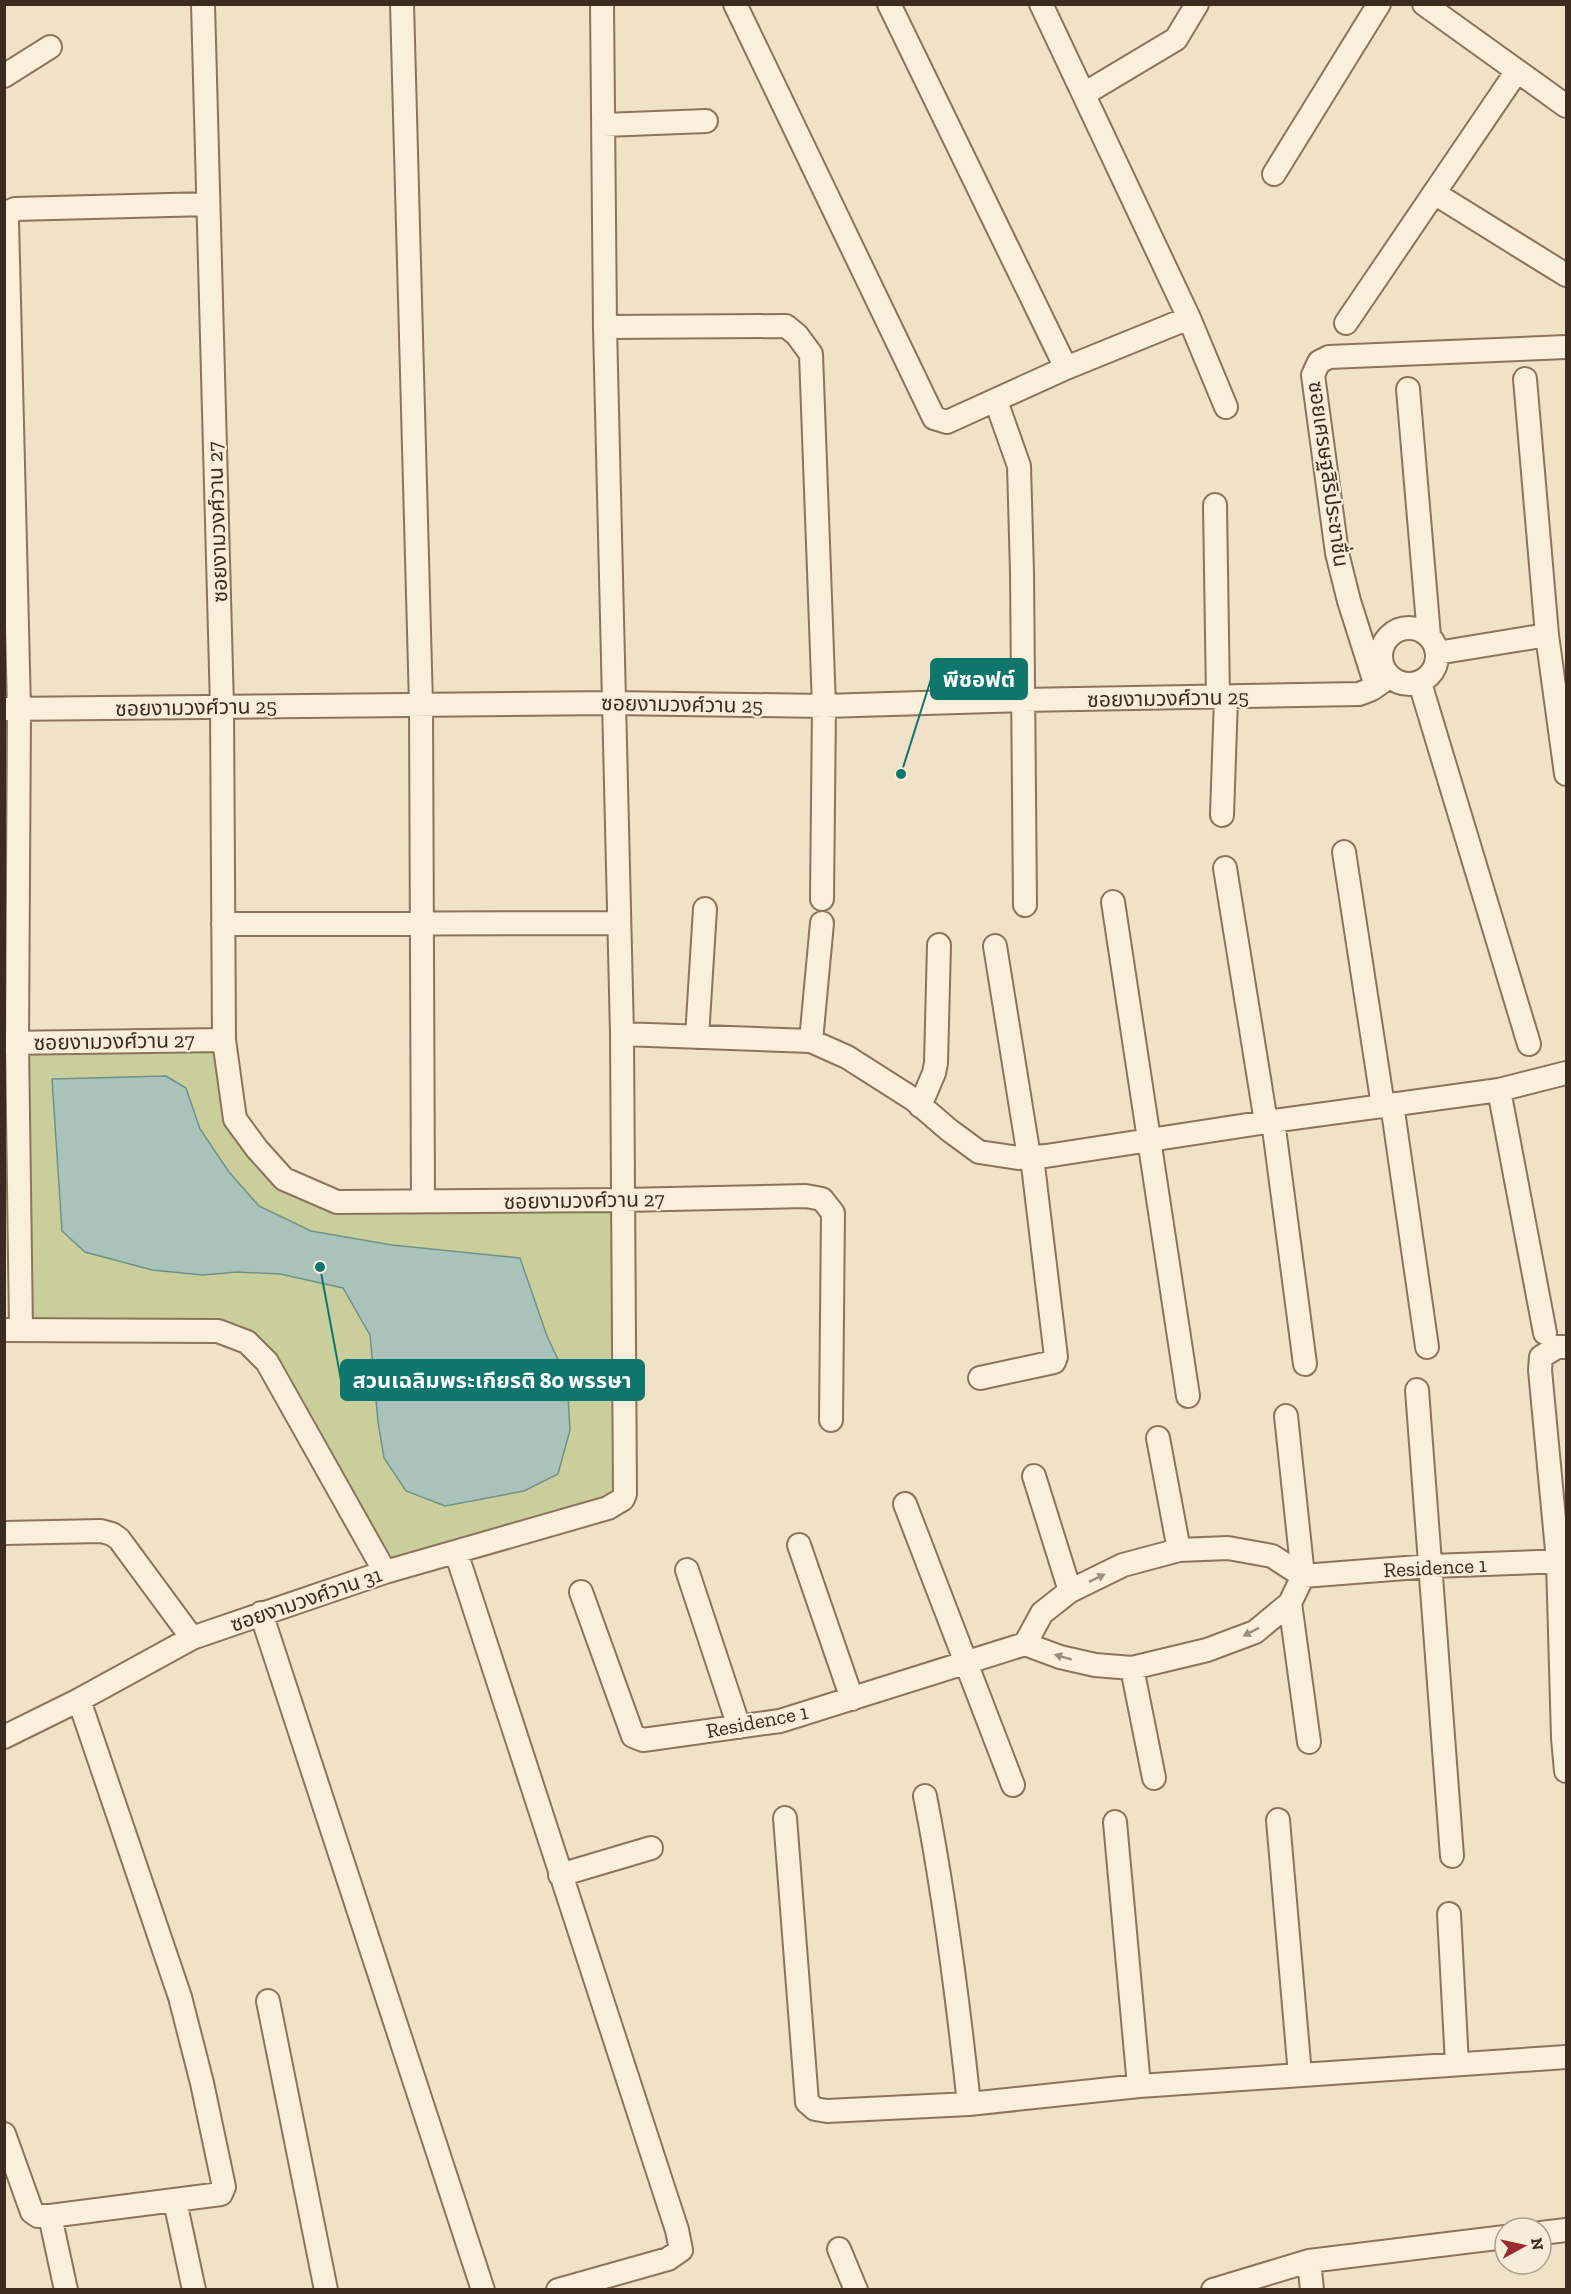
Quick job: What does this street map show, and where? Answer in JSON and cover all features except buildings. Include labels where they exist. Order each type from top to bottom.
[{"type":"street","name":"ซอยงามวงศ์วาน 27","points":[[203,4],[222,707],[224,1040],[235,1119],[257,1149],[284,1179],[337,1202],[806,1196],[822,1199],[833,1213],[831,1420]]},
{"type":"street","points":[[402,4],[421,705],[423,1201]]},
{"type":"street","points":[[602,4],[612,703],[622,1034],[622,1200]]},
{"type":"street","points":[[735,4],[934,418],[947,422],[1066,368],[1189,318]]},
{"type":"street","points":[[889,4],[1066,368]]},
{"type":"street","points":[[1041,4],[1189,318],[1226,407]]},
{"type":"street","points":[[1084,94],[1176,39],[1197,4]]},
{"type":"street","points":[[1274,174],[1379,4]]},
{"type":"street","points":[[1424,4],[1566,106]]},
{"type":"street","points":[[4,76],[50,47]]},
{"type":"street","points":[[1346,323],[1517,70]]},
{"type":"street","points":[[604,125],[706,121]]},
{"type":"street","points":[[1434,193],[1566,275]]},
{"type":"street","points":[[208,204],[15,209],[10,212],[7,220],[12,709],[13,1330],[218,1331],[247,1342],[267,1362],[385,1572]]},
{"type":"street","points":[[605,327],[786,326],[797,335],[811,354],[824,706],[822,899]]},
{"type":"street","name":"ซอยเศรษฐสิริประชาชื่น","points":[[1375,686],[1336,553],[1313,375],[1319,362],[1329,357],[1566,348]]},
{"type":"street","points":[[1525,379],[1547,635],[1566,774]]},
{"type":"street","points":[[1408,388],[1433,644],[1433,670],[1420,683],[1530,1044]]},
{"type":"street","points":[[996,401],[1018,466],[1025,905]]},
{"type":"street","points":[[1215,505],[1222,698],[1222,815]]},
{"type":"street","points":[[1375,686],[1384,670],[1380,652],[1389,636],[1396,631],[1413,628],[1422,631],[1433,644]]},
{"type":"street","points":[[1433,644],[1547,635]]},
{"type":"street","name":"ซอยงามวงศ์วาน 25","points":[[12,709],[612,703],[824,706],[1022,700],[1222,698],[1420,683]]},
{"type":"street","points":[[1344,852],[1427,1347]]},
{"type":"street","points":[[1225,868],[1269,1121],[1305,1364]]},
{"type":"street","points":[[1113,902],[1188,1396]]},
{"type":"street","points":[[697,1037],[705,909]]},
{"type":"street","points":[[223,924],[619,923]]},
{"type":"street","points":[[811,1041],[822,923]]},
{"type":"street","points":[[920,1106],[936,1063],[939,945]]},
{"type":"street","points":[[980,1378],[1042,1366],[1054,1362],[1056,1357],[1030,1157],[995,946]]},
{"type":"street","points":[[622,1034],[811,1041],[847,1057],[920,1106],[979,1152],[1000,1156],[1030,1157],[1269,1121],[1499,1090],[1566,1073]]},
{"type":"street","name":"ซอยงามวงศ์วาน 27","points":[[11,1043],[224,1040]]},
{"type":"street","points":[[1499,1090],[1545,1334]]},
{"type":"street","name":"ซอยงามวงศ์วาน 31","points":[[4,1737],[79,1700],[192,1638],[385,1572],[608,1508],[623,1499],[625,1490],[622,1200]]},
{"type":"street","points":[[1566,1347],[1557,1347],[1541,1357],[1540,1370],[1562,1561],[1566,1771]]},
{"type":"street","points":[[1417,1390],[1452,1856]]},
{"type":"street","points":[[1286,1416],[1303,1576],[1290,1603],[1255,1632],[1207,1650],[1132,1668],[1095,1665],[1060,1657],[1025,1644],[1042,1613],[1070,1591],[1123,1564],[1179,1550],[1228,1548],[1272,1556],[1303,1576]]},
{"type":"street","points":[[1158,1438],[1179,1550]]},
{"type":"street","points":[[1034,1476],[1070,1591]]},
{"type":"street","points":[[905,1504],[1013,1785]]},
{"type":"street","points":[[4,1533],[100,1531],[112,1534],[119,1539],[192,1638]]},
{"type":"street","points":[[799,1545],[852,1699]]},
{"type":"street","points":[[456,1552],[678,2230],[681,2250],[668,2259],[558,2289]]},
{"type":"street","name":"Residence 1","points":[[1303,1576],[1431,1566],[1562,1561]]},
{"type":"street","points":[[687,1570],[739,1727]]},
{"type":"street","name":"Residence 1","points":[[580,1592],[633,1736],[639,1739],[780,1721],[1025,1644]]},
{"type":"street","points":[[1290,1603],[1309,1742]]},
{"type":"street","points":[[261,1613],[483,2289]]},
{"type":"street","points":[[1132,1668],[1154,1778]]},
{"type":"street","points":[[4,2134],[32,2212],[38,2216],[221,2194],[224,2187],[202,2083],[180,1997],[79,1700]]},
{"type":"street","points":[[925,1796],[941,1878],[958,2000],[969,2104]]},
{"type":"street","points":[[785,1818],[807,2102],[815,2109],[827,2111],[969,2104],[1139,2086],[1566,2057]]},
{"type":"street","points":[[1278,1820],[1300,2075]]},
{"type":"street","points":[[1115,1822],[1139,2086]]},
{"type":"street","points":[[560,1875],[651,1848]]},
{"type":"street","points":[[1449,1914],[1457,2064]]},
{"type":"street","points":[[268,2001],[326,2289]]},
{"type":"street","points":[[175,2201],[194,2289]]},
{"type":"street","points":[[50,2216],[66,2289]]},
{"type":"street","points":[[1213,2289],[1308,2261],[1493,2238]]},
{"type":"street","points":[[839,2249],[856,2289]]},
{"type":"street","points":[[1308,2261],[1312,2289]]},
{"type":"green space","points":[[218,1037],[226,1126],[278,1189],[334,1211],[613,1207],[619,1499],[388,1564],[252,1338],[26,1326],[25,1038]]},
{"type":"water","points":[[166,1076],[186,1088],[200,1129],[229,1172],[259,1206],[311,1231],[392,1245],[520,1258],[547,1336],[567,1379],[570,1430],[558,1474],[524,1491],[445,1506],[406,1491],[384,1458],[378,1422],[370,1335],[343,1288],[280,1274],[237,1272],[203,1275],[152,1270],[85,1252],[62,1231],[52,1079]]},
{"type":"place","name":"พีซอฟต์","points":[[901,774]]},
{"type":"place","name":"สวนเฉลิมพระเกียรติ 80 พรรษา","points":[[320,1267]]}]
